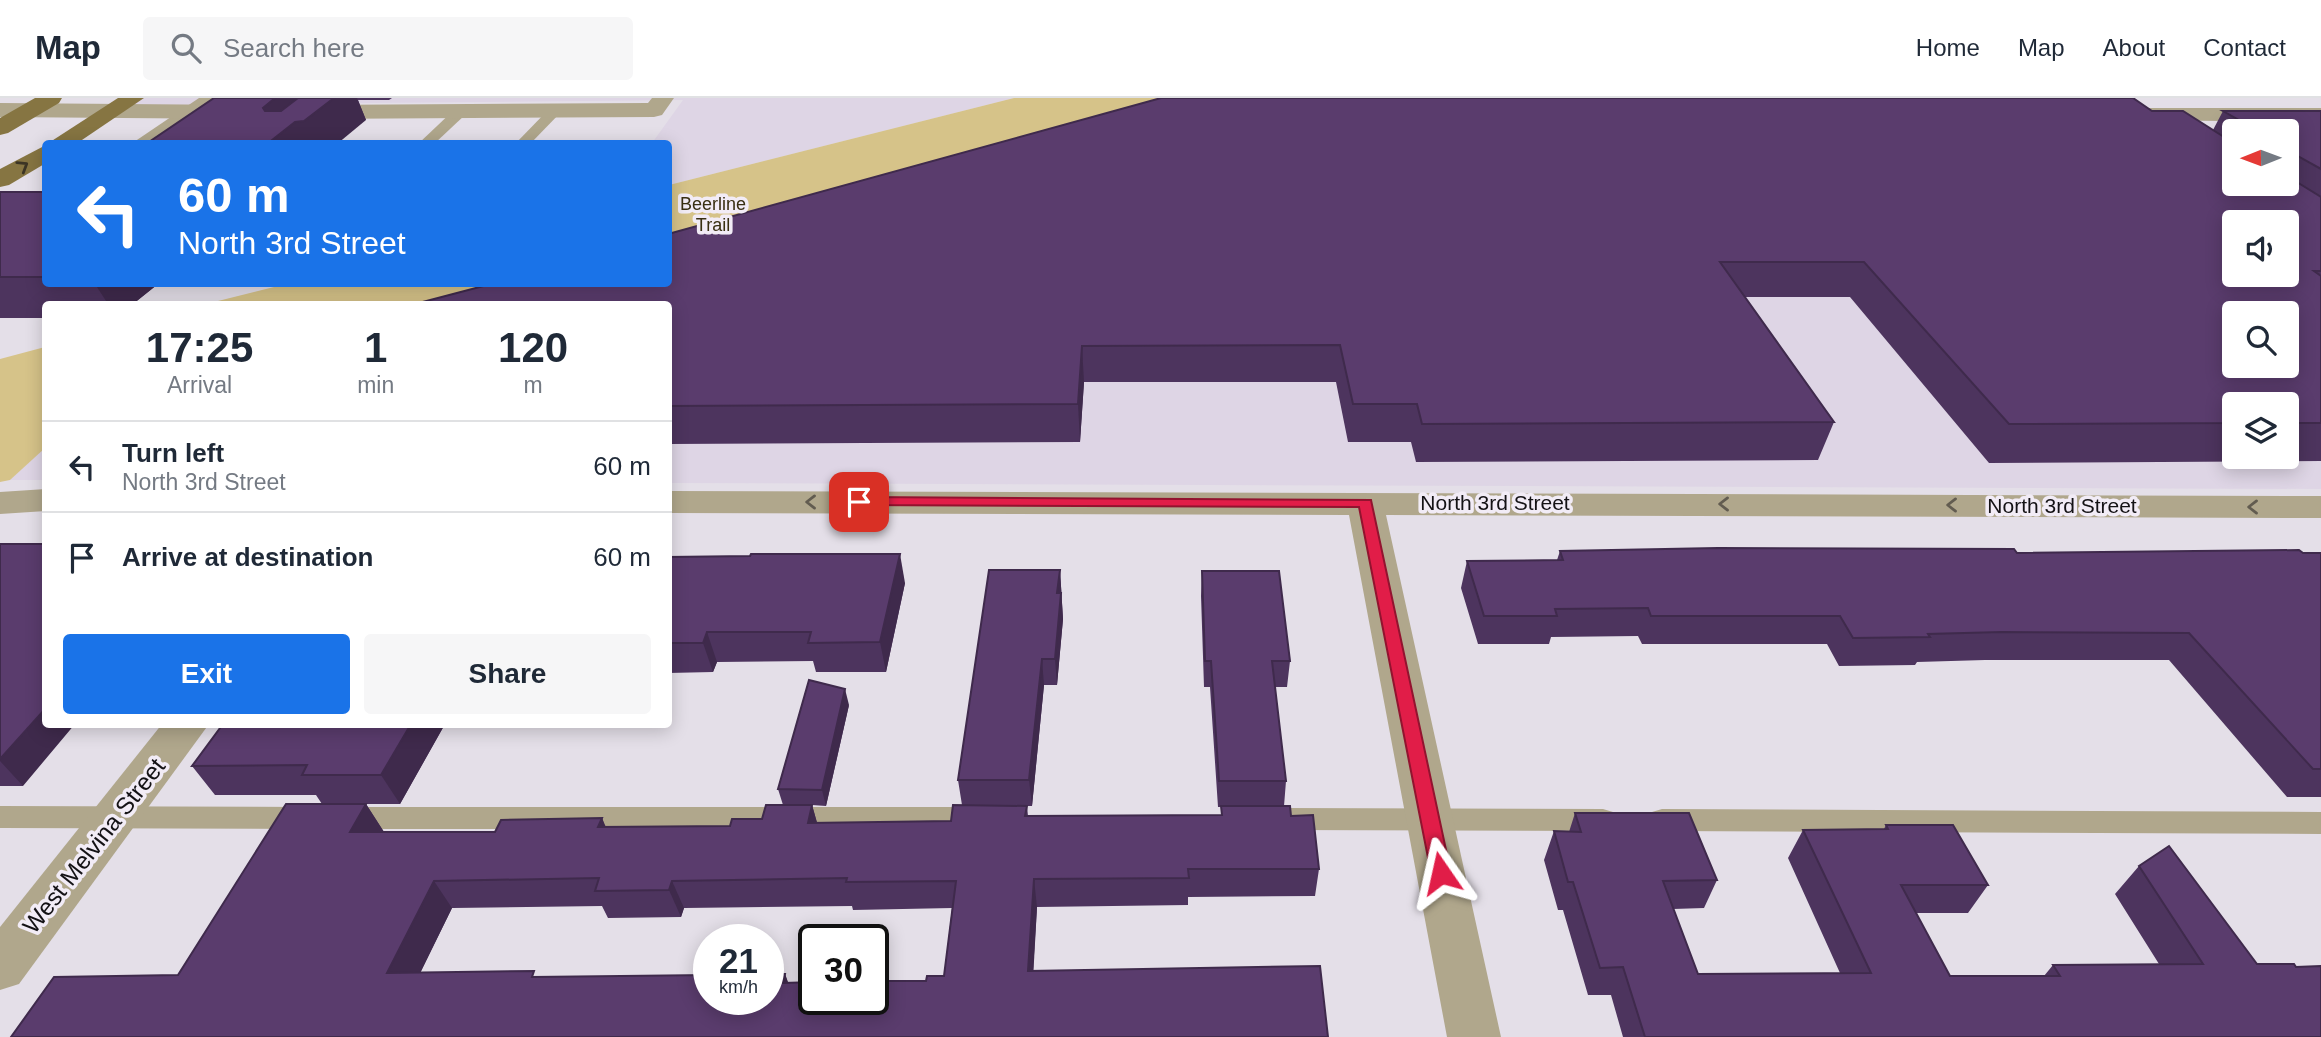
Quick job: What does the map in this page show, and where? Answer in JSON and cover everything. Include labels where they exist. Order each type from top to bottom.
[{"type":"main road","points":[[0,128],[51,98]]},
{"type":"main road","points":[[66,140],[133,98]]},
{"type":"main road","points":[[0,180],[42,154]]},
{"type":"street","points":[[2123,102],[2178,137]]},
{"type":"street","points":[[290,112],[556,110],[658,104]]},
{"type":"street","points":[[0,110],[263,112]]},
{"type":"street","points":[[2144,116],[2321,115]]},
{"type":"street","points":[[0,503],[42,500]]},
{"type":"street","name":"North 3rd Street","points":[[672,502],[2321,507]]},
{"type":"street","points":[[1365,503],[1474,1037]]},
{"type":"street","name":"West Melvina Street","points":[[0,967],[184,728]]},
{"type":"lane","points":[[144,140],[208,98]]},
{"type":"lane","points":[[526,140],[556,110]]},
{"type":"lane","points":[[310,127],[329,111]]},
{"type":"lane","points":[[429,140],[461,111]]},
{"type":"lane","points":[[218,127],[239,112]]},
{"type":"lane","points":[[0,817],[1006,818]]},
{"type":"lane","points":[[1258,818],[2321,823]]},
{"type":"shaded area","points":[[133,98],[1014,98],[672,184],[672,140],[654,140],[683,100],[261,104],[111,112]]},
{"type":"shaded area","points":[[2222,223],[2222,287],[2299,287],[2299,265],[2321,246],[2321,489],[672,483],[672,301],[561,301],[649,287],[672,287],[672,284]]},
{"type":"shaded area","points":[[42,450],[42,480],[10,480]]},
{"type":"green space","name":"Beerline Trail","points":[[1014,98],[1256,98],[672,267],[672,184]]},
{"type":"green space","points":[[274,287],[604,287],[553,301],[218,301]]},
{"type":"green space","points":[[42,348],[42,451],[10,480],[0,482],[0,359]]},
{"type":"building","points":[[214,98],[275,98],[263,108],[265,111],[281,111],[298,98],[334,98],[304,121],[295,122],[272,140],[152,140]]},
{"type":"building","points":[[1161,98],[2133,98],[2152,111],[2183,111],[2222,136],[2222,196],[2300,196],[2300,184],[2321,197],[2321,271],[2314,271],[2321,276],[2321,423],[2299,423],[2299,392],[2222,392],[2222,423],[2009,424],[1864,262],[1720,262],[1834,422],[1422,424],[1417,404],[1353,404],[1340,345],[1082,346],[1078,404],[672,406],[672,301],[426,301],[480,287],[672,287],[672,233]]},
{"type":"building","points":[[2223,111],[2321,111],[2321,169],[2300,157],[2300,119],[2237,119]]},
{"type":"building","points":[[0,192],[42,192],[42,277],[0,277]]},
{"type":"building","points":[[0,544],[42,544],[42,712],[0,759]]},
{"type":"building","points":[[1718,548],[2014,549],[2017,553],[2299,550],[2303,553],[2321,553],[2321,769],[2313,769],[2189,633],[2002,632],[1853,638],[1840,616],[1651,616],[1648,608],[1555,609],[1557,616],[1484,616],[1467,561],[1563,560],[1560,551]]},
{"type":"building","points":[[900,554],[880,642],[808,643],[811,632],[707,632],[703,643],[672,643],[672,557]]},
{"type":"building","points":[[989,570],[1060,570],[1057,593],[1061,593],[1055,659],[1042,659],[1029,780],[958,780]]},
{"type":"building","points":[[1202,571],[1279,571],[1290,661],[1272,661],[1286,781],[1219,781],[1211,661],[1205,661]]},
{"type":"building","points":[[809,680],[845,689],[822,790],[778,789]]},
{"type":"building","points":[[220,728],[409,728],[381,775],[302,775],[307,765],[192,766]]},
{"type":"building","points":[[286,804],[366,804],[350,832],[495,832],[501,820],[602,818],[598,827],[730,826],[732,819],[762,819],[766,805],[812,805],[808,823],[951,821],[953,805],[1027,806],[1025,816],[1222,815],[1221,806],[1290,806],[1291,816],[1313,815],[1319,869],[1188,869],[1189,878],[1034,879],[1028,971],[1320,966],[1328,1037],[11,1037],[54,977],[178,975]],"holes":[[[599,878],[595,891],[669,890],[672,881],[847,878],[846,882],[956,881],[944,976],[927,976],[926,981],[889,981],[889,1015],[798,1015],[798,983],[784,983],[784,1015],[693,1015],[693,975],[532,977],[534,971],[387,973],[434,881]]]},
{"type":"building","points":[[1575,813],[1689,813],[1717,880],[1663,881],[1698,974],[1871,973],[1803,830],[1888,829],[1886,825],[1953,825],[1988,885],[1901,885],[1950,976],[2060,976],[2053,965],[2203,964],[2139,866],[2169,846],[2257,964],[2321,966],[2321,1037],[1645,1037],[1623,967],[1600,968],[1573,882],[1568,882],[1554,831],[1581,832]]},
{"type":"route","points":[[859,502],[1365,503],[1441,873]]}]
